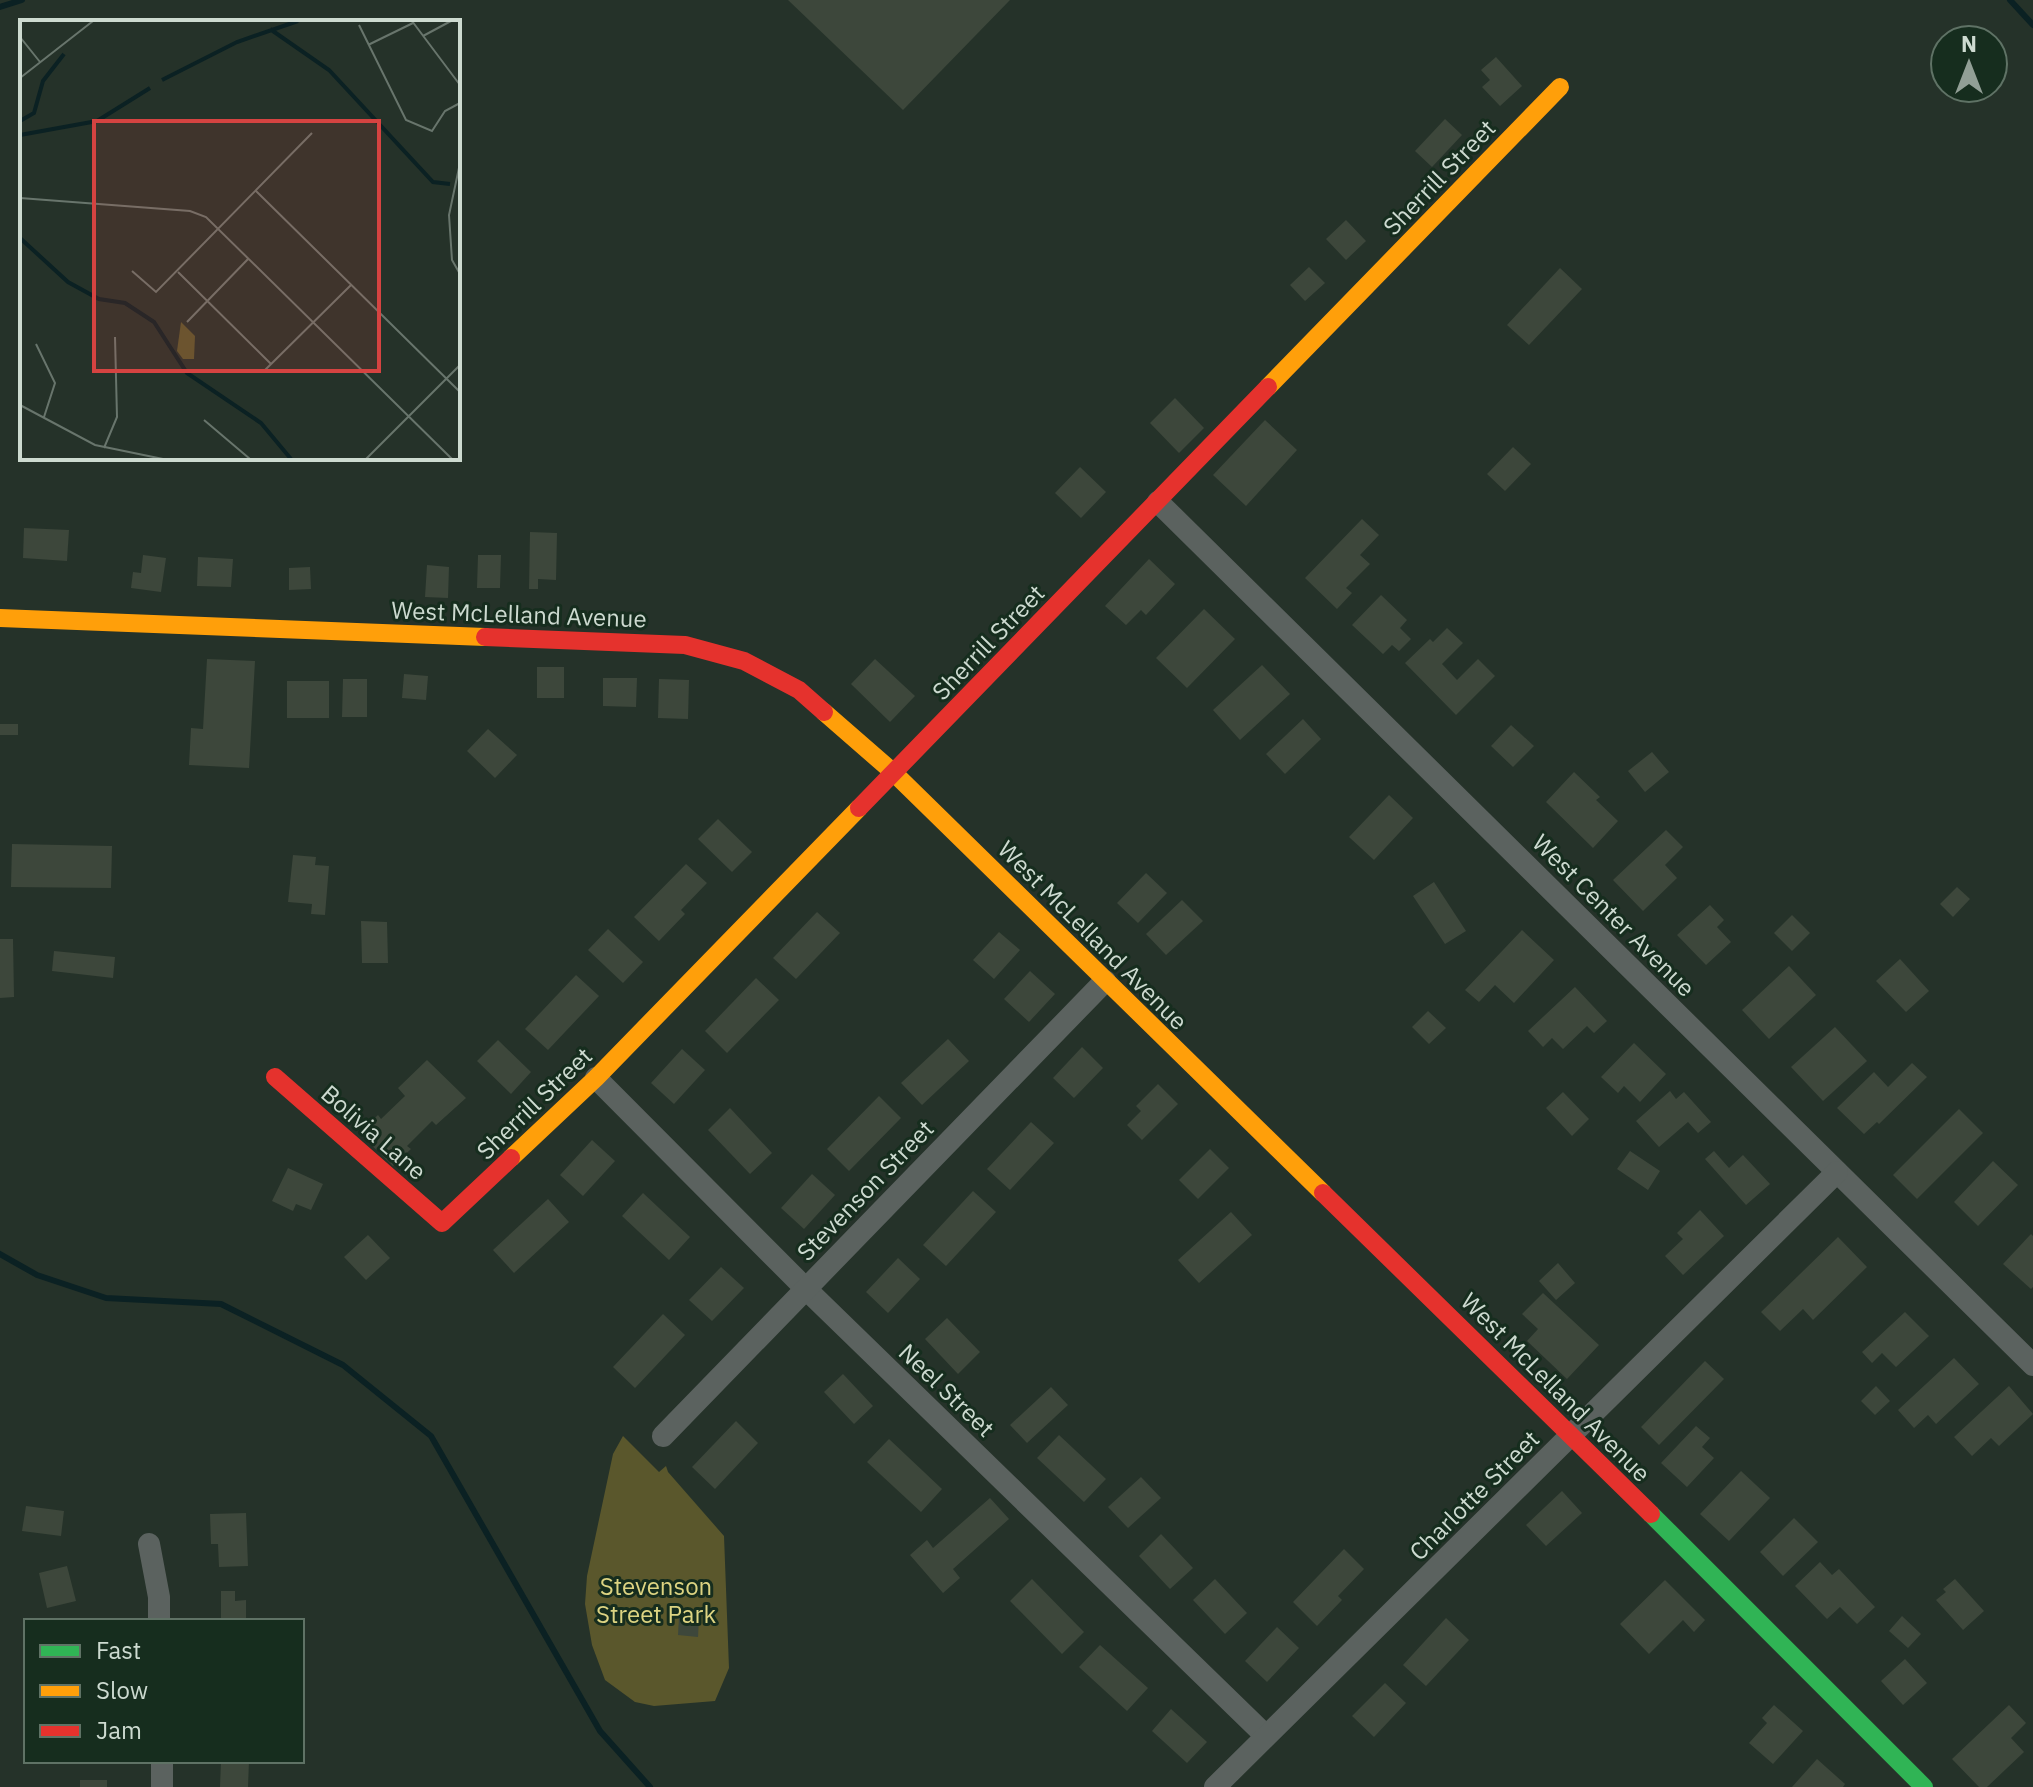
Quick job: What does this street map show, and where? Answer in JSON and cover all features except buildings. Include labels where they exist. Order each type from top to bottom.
[{"type":"street","name":"Sherrill Street","points":[[442,1223],[596,1078],[1560,87]]},
{"type":"street","name":"West Center Avenue","points":[[1158,502],[2033,1365]]},
{"type":"street","name":"West McLelland Avenue","points":[[0,618],[685,645],[744,661],[799,690],[894,773],[1572,1435],[1924,1787]]},
{"type":"street","name":"Stevenson Street","points":[[663,1436],[1105,981]]},
{"type":"street","name":"Bolivia Lane","points":[[275,1077],[442,1223]]},
{"type":"street","name":"Neel Street","points":[[596,1078],[806,1289],[1265,1735]]},
{"type":"street","name":"Charlotte Street","points":[[1215,1787],[1837,1172]]},
{"type":"street","points":[[149,1544],[159,1597],[159,1619]]},
{"type":"street","points":[[162,1763],[162,1787]]},
{"type":"green space","name":"Stevenson Street Park","points":[[623,1436],[659,1472],[666,1466],[724,1536],[729,1668],[715,1701],[654,1706],[635,1702],[605,1680],[592,1645],[585,1604],[587,1576],[613,1454]]},
{"type":"waterway","points":[[0,7],[22,0]]},
{"type":"waterway","points":[[2010,0],[2033,25]]},
{"type":"waterway","points":[[0,1254],[37,1275],[106,1298],[221,1304],[343,1365],[431,1436],[600,1731],[650,1787]]},
{"type":"traffic: fast","points":[[1651,1514],[1924,1787]]},
{"type":"traffic: slow","points":[[1268,387],[1560,87]]},
{"type":"traffic: slow","points":[[0,618],[485,637]]},
{"type":"traffic: slow","points":[[824,712],[894,773],[1323,1193]]},
{"type":"traffic: slow","points":[[511,1158],[596,1078],[859,808]]},
{"type":"traffic: jam","points":[[859,808],[1268,387]]},
{"type":"traffic: jam","points":[[485,637],[685,645],[744,661],[799,690],[824,712]]},
{"type":"traffic: jam","points":[[275,1077],[442,1223],[511,1158]]},
{"type":"traffic: jam","points":[[1323,1193],[1651,1514]]}]
